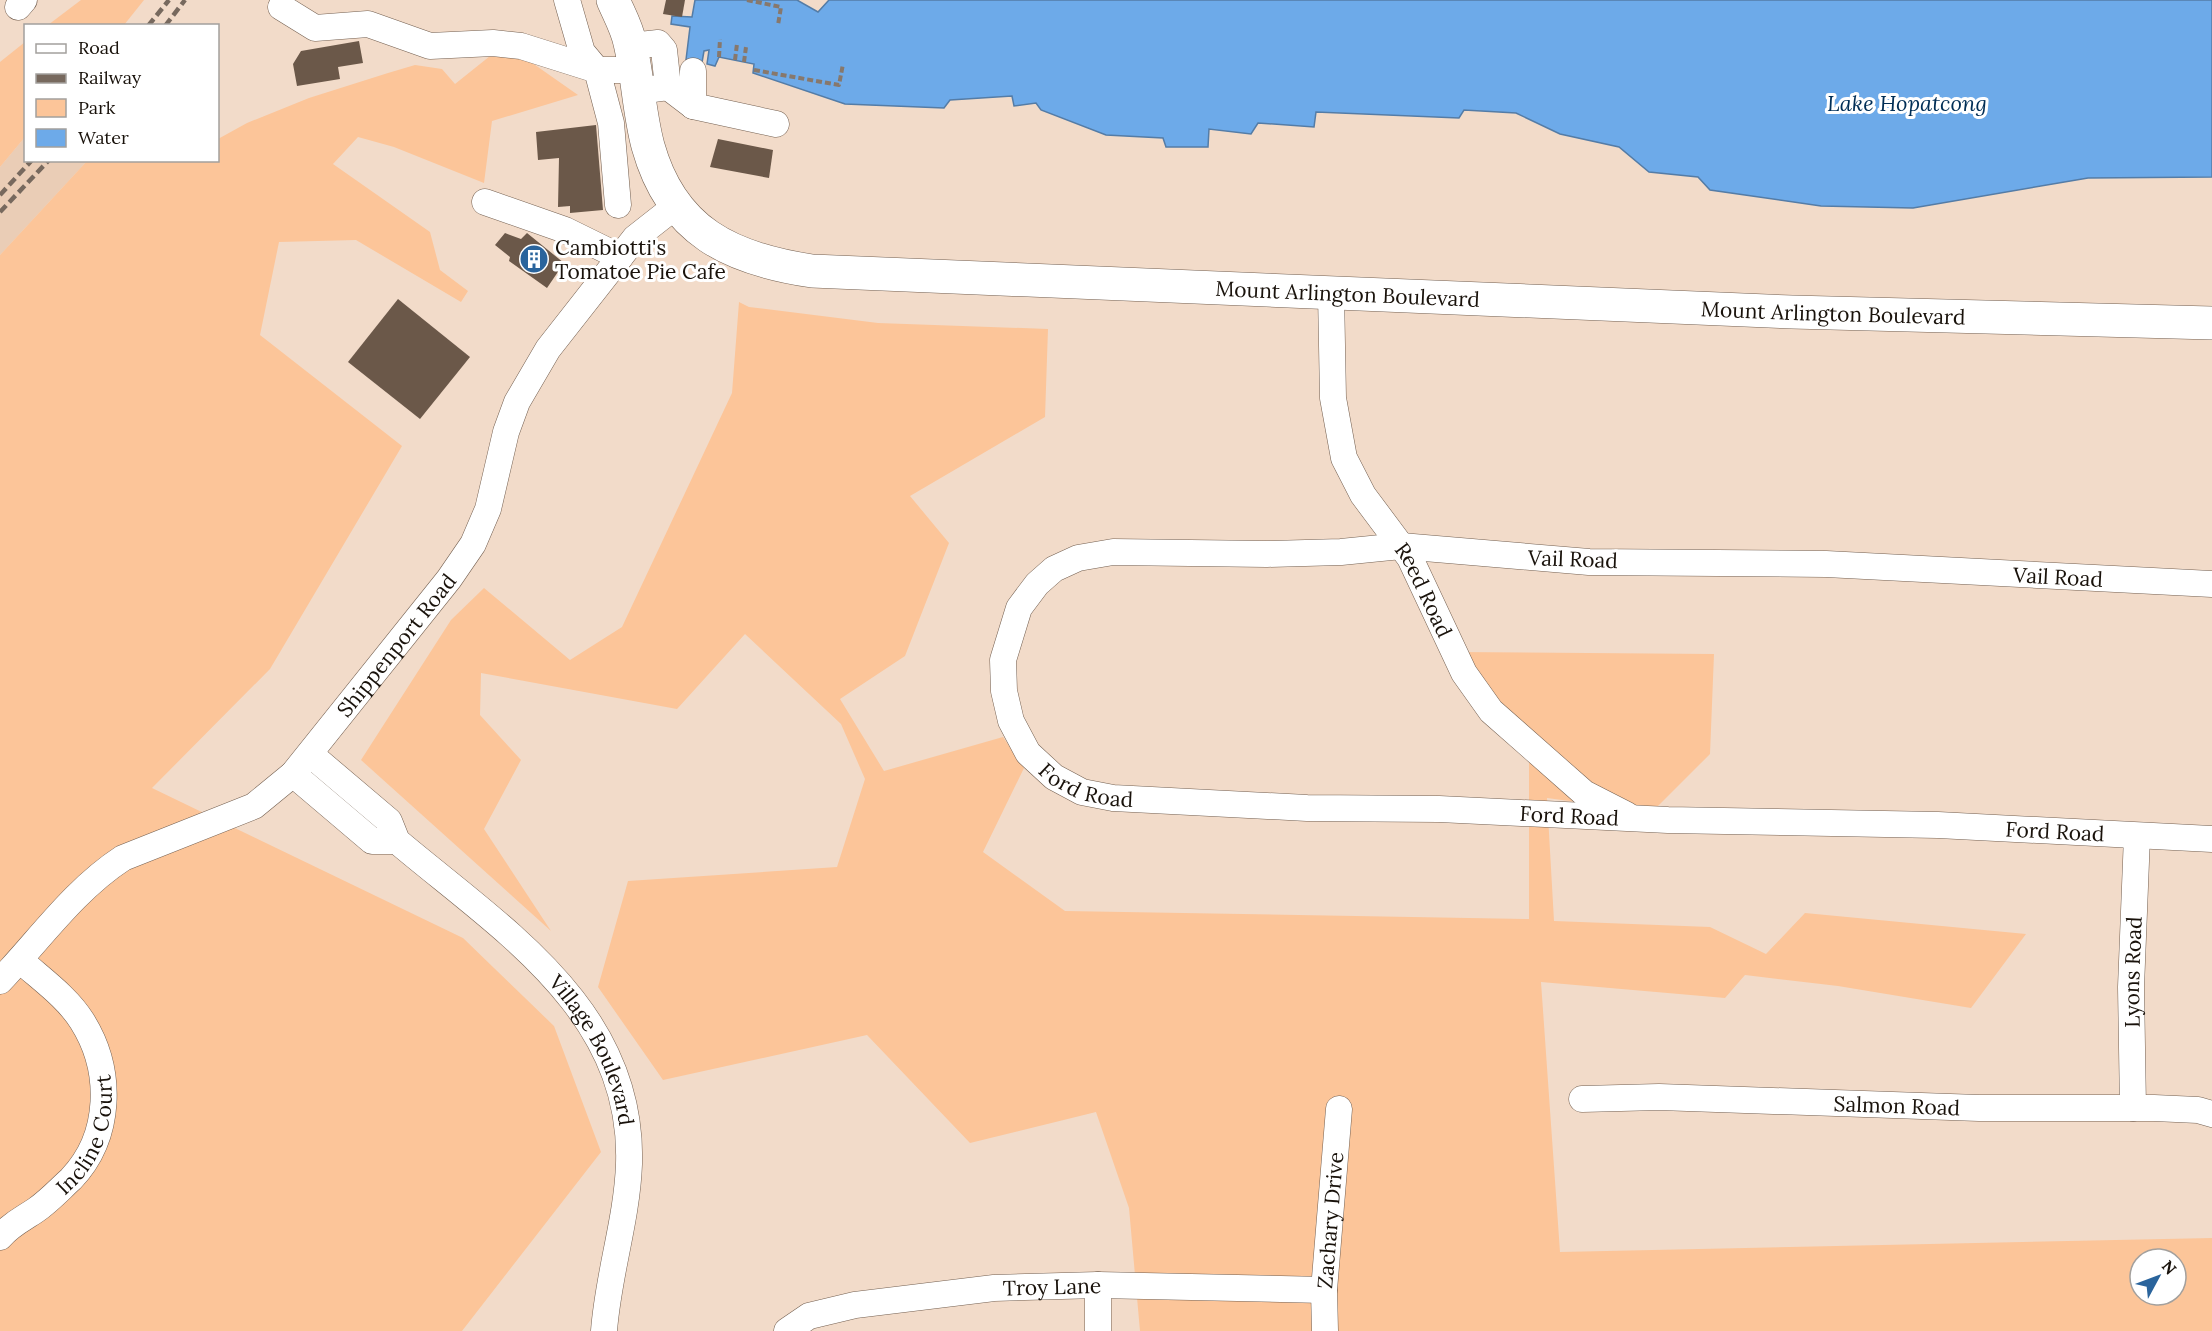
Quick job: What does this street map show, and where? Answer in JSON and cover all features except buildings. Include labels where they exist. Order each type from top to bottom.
[{"type":"main road","points":[[613,0],[640,67]]},
{"type":"main road","points":[[636,0],[640,67]]},
{"type":"main road","name":"Mount Arlington Boulevard","points":[[640,67],[648,147],[663,183],[677,205],[715,242],[737,254],[769,265],[812,271],[1792,312],[2212,323]]},
{"type":"street","points":[[567,0],[582,52],[597,70],[611,123],[618,205]]},
{"type":"street","points":[[281,8],[315,28],[368,24],[430,46],[493,43],[520,46],[597,70],[640,67],[693,106],[776,124]]},
{"type":"street","points":[[693,71],[693,106]]},
{"type":"street","points":[[485,202],[565,230],[620,257]]},
{"type":"street","name":"Shippenport Road","points":[[0,981],[85,888],[108,868],[123,858],[254,806],[293,774],[449,579],[472,544],[488,509],[506,432],[517,402],[548,349],[635,238],[677,205]]},
{"type":"street","name":"Reed Road","points":[[1331,293],[1333,398],[1344,458],[1363,495],[1410,558],[1464,674],[1491,711],[1584,793],[1635,819]]},
{"type":"street","name":"Vail Road","points":[[1004,670],[1011,628],[1019,608],[1037,584],[1054,569],[1078,558],[1113,552],[1267,554],[1341,552],[1401,546],[1589,562],[1826,564],[2212,584]]},
{"type":"street","name":"Ford Road","points":[[1004,670],[1011,721],[1028,753],[1054,777],[1082,792],[1148,801],[1307,808],[1439,809],[1635,819],[1938,825],[2212,839]]},
{"type":"street","name":"Village Boulevard","points":[[310,754],[389,821],[397,841],[525,950],[570,993],[593,1028],[614,1071],[628,1130],[629,1167],[604,1331]]},
{"type":"street","points":[[293,774],[372,841],[397,841]]},
{"type":"street","name":"Lyons Road","points":[[2133,1108],[2131,987],[2137,836]]},
{"type":"street","name":"Incline Court","points":[[0,1237],[11,1224],[37,1209],[73,1176],[97,1137],[105,1089],[102,1067],[82,1021],[20,960]]},
{"type":"street","name":"Salmon Road","points":[[1582,1100],[1659,1097],[1979,1108],[2133,1108],[2198,1110],[2212,1114]]},
{"type":"street","name":"Zachary Drive","points":[[1325,1331],[1324,1290],[1339,1109]]},
{"type":"street","points":[[1098,1285],[1098,1331]]},
{"type":"street","name":"Troy Lane","points":[[787,1331],[809,1316],[901,1298],[994,1288],[1098,1285],[1324,1290]]},
{"type":"path","points":[[747,0],[781,7],[778,25]]},
{"type":"path","points":[[719,57],[720,39]]},
{"type":"path","points":[[735,60],[738,44]]},
{"type":"path","points":[[744,62],[746,47]]},
{"type":"path","points":[[754,70],[839,85],[843,64]]},
{"type":"shaded area","points":[[24,138],[24,162],[86,162],[0,255],[0,167]]},
{"type":"green space","points":[[81,0],[144,0],[125,24],[49,24]]},
{"type":"green space","points":[[24,43],[24,138],[0,167],[0,62]]},
{"type":"green space","points":[[505,44],[578,95],[492,121],[484,183],[394,147],[358,137],[333,164],[430,232],[440,270],[468,291],[461,302],[356,240],[279,242],[260,335],[402,446],[270,669],[152,788],[463,938],[554,1026],[601,1152],[462,1331],[0,1331],[0,255],[86,162],[219,162],[219,138],[247,123],[309,98],[415,65],[442,69],[455,84]]},
{"type":"green space","points":[[739,302],[749,307],[878,323],[1048,329],[1045,417],[910,496],[949,543],[905,656],[840,699],[884,771],[1003,737],[1024,768],[983,852],[1065,911],[1529,919],[1529,747],[1453,652],[1714,654],[1710,754],[1652,812],[1547,798],[1554,921],[1710,927],[1766,954],[1805,913],[2026,934],[1971,1008],[1838,986],[1745,975],[1725,998],[1541,982],[1560,1252],[2212,1238],[2212,1331],[1140,1331],[1129,1208],[1096,1112],[970,1143],[867,1035],[663,1080],[598,987],[628,881],[837,867],[865,779],[841,724],[745,634],[677,709],[481,673],[480,715],[521,760],[484,829],[551,931],[361,760],[451,620],[484,588],[570,660],[622,627],[732,393]]},
{"type":"water","name":"Lake Hopatcong","points":[[695,0],[797,0],[818,12],[829,0],[2212,0],[2212,177],[2088,178],[1913,208],[1821,206],[1710,190],[1698,177],[1649,172],[1619,147],[1560,134],[1516,113],[1464,110],[1459,118],[1316,112],[1314,127],[1258,123],[1251,134],[1209,129],[1208,147],[1166,147],[1163,138],[1106,135],[1041,110],[1036,103],[1014,106],[1012,96],[950,100],[944,108],[845,104],[753,73],[754,64],[719,57],[715,66],[707,64],[709,50],[704,51],[700,74],[685,68],[690,27],[671,24],[672,16],[692,17]]},
{"type":"railway","points":[[150,24],[169,0]]},
{"type":"railway","points":[[167,24],[185,0]]},
{"type":"railway","points":[[0,195],[30,162]]},
{"type":"railway","points":[[0,212],[47,162]]},
{"type":"place","name":"Cambiotti's Tomatoe Pie Cafe","points":[[534,259]]}]
